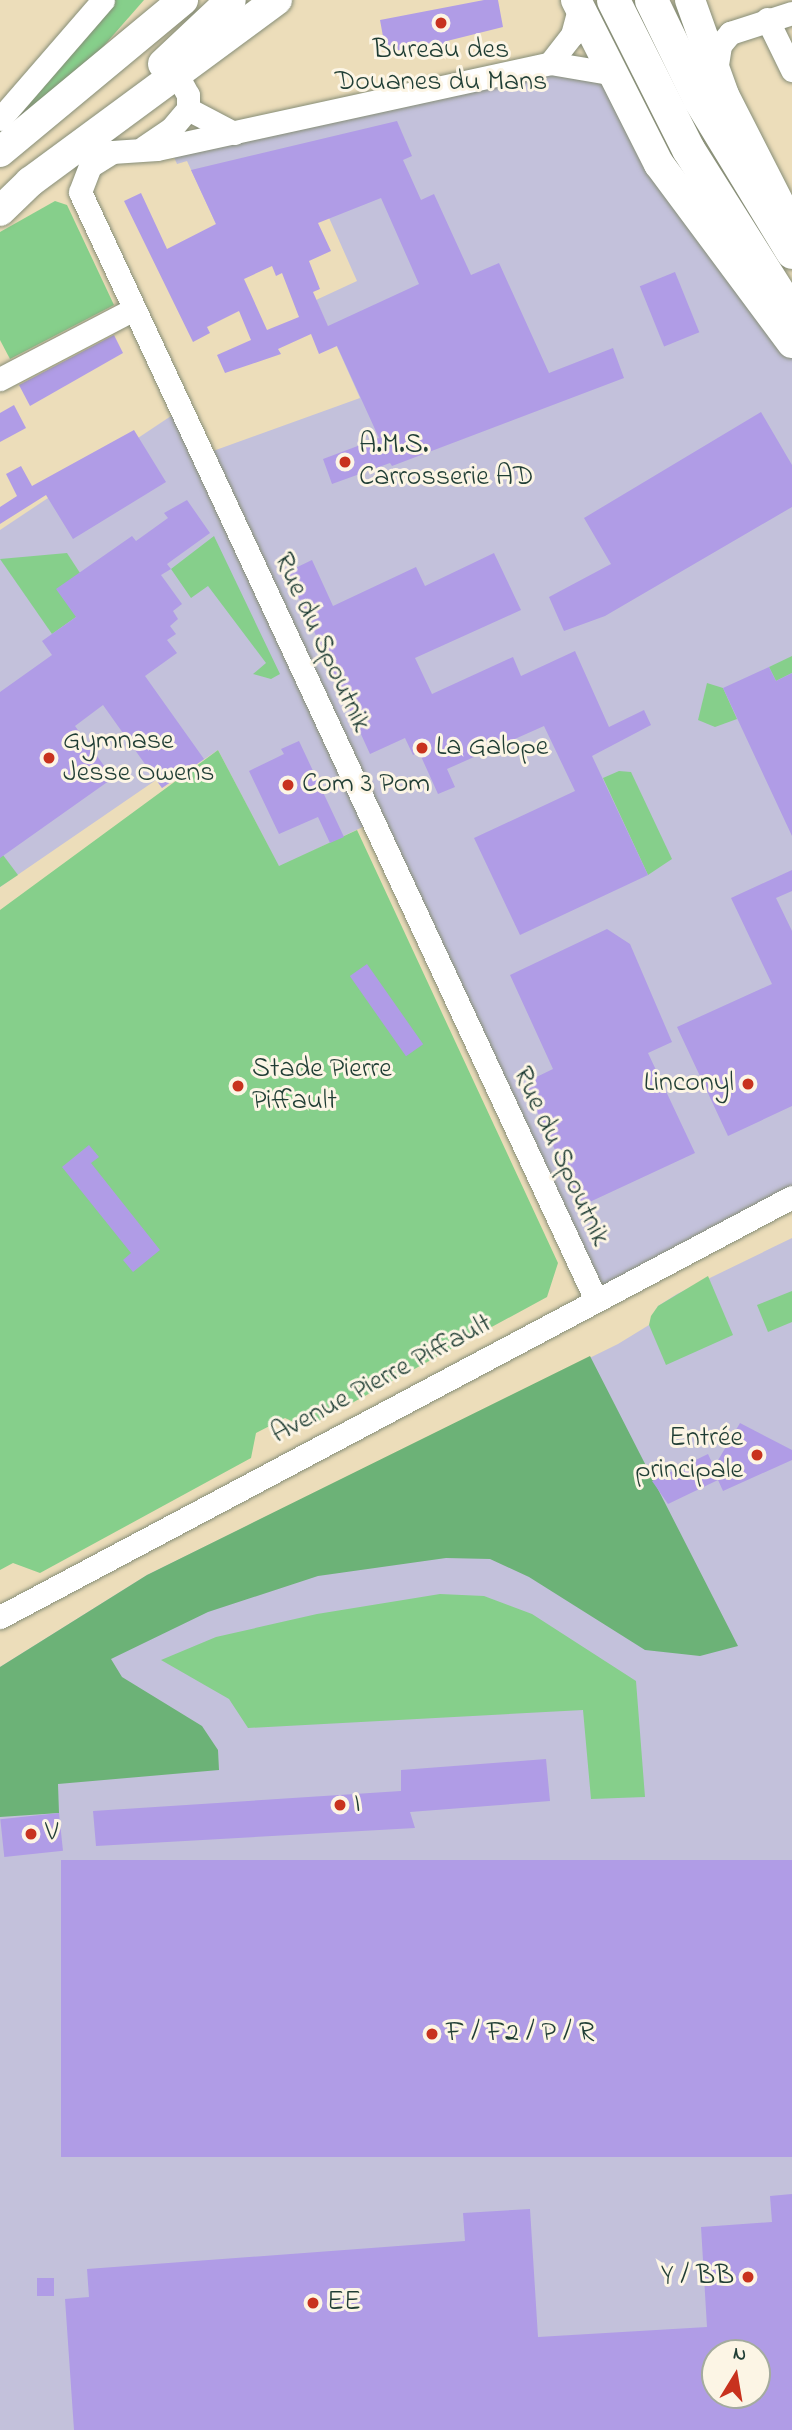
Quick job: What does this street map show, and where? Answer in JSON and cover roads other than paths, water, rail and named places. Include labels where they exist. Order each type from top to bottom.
[{"type":"highway","points":[[613,0],[666,108],[710,186],[792,314]]},
{"type":"highway","points":[[651,0],[699,99],[744,178],[792,252]]},
{"type":"main road","points":[[0,152],[183,0]]},
{"type":"main road","points":[[82,82],[212,0]]},
{"type":"main road","points":[[0,211],[30,182],[172,66],[231,0]]},
{"type":"main road","points":[[172,66],[230,36],[277,0]]},
{"type":"main road","points":[[577,4],[610,73],[659,164],[792,343]]},
{"type":"main road","points":[[692,4],[716,71],[792,230]]},
{"type":"street","points":[[0,118],[103,0]]},
{"type":"street","points":[[550,64],[572,35],[577,4]]},
{"type":"street","points":[[692,4],[713,20],[759,21]]},
{"type":"street","points":[[716,71],[720,45],[730,33],[759,21],[792,13]]},
{"type":"street","points":[[759,21],[792,70]]},
{"type":"street","points":[[151,148],[234,133],[550,64],[610,73]]},
{"type":"street","points":[[151,148],[188,109],[188,95],[172,66]]},
{"type":"street","points":[[188,109],[234,133]]},
{"type":"street","name":"Rue du Spoutnik","points":[[151,148],[112,152],[95,160],[81,183],[82,200],[596,1300]]},
{"type":"street","points":[[0,379],[132,310]]},
{"type":"street","name":"Avenue Pierre Piffault","points":[[0,1617],[792,1197]]},
{"type":"place","name":"Bureau des Douanes du Mans","points":[[441,23]]},
{"type":"place","name":"A.M.S. Carrosserie AD","points":[[345,462]]},
{"type":"place","name":"La Galope","points":[[422,748]]},
{"type":"place","name":"Gymnase Jesse Owens","points":[[49,758]]},
{"type":"place","name":"Com 3 Pom","points":[[288,785]]},
{"type":"place","name":"Linconyl","points":[[748,1084]]},
{"type":"place","name":"Stade Pierre Piffault","points":[[238,1086]]},
{"type":"place","name":"Entrée principale","points":[[757,1455]]},
{"type":"place","name":"I","points":[[340,1805]]},
{"type":"place","name":"V","points":[[31,1834]]},
{"type":"place","name":"F / F2 / P / R","points":[[432,2034]]},
{"type":"place","name":"Y / BB","points":[[748,2277]]},
{"type":"place","name":"EE","points":[[313,2303]]}]
